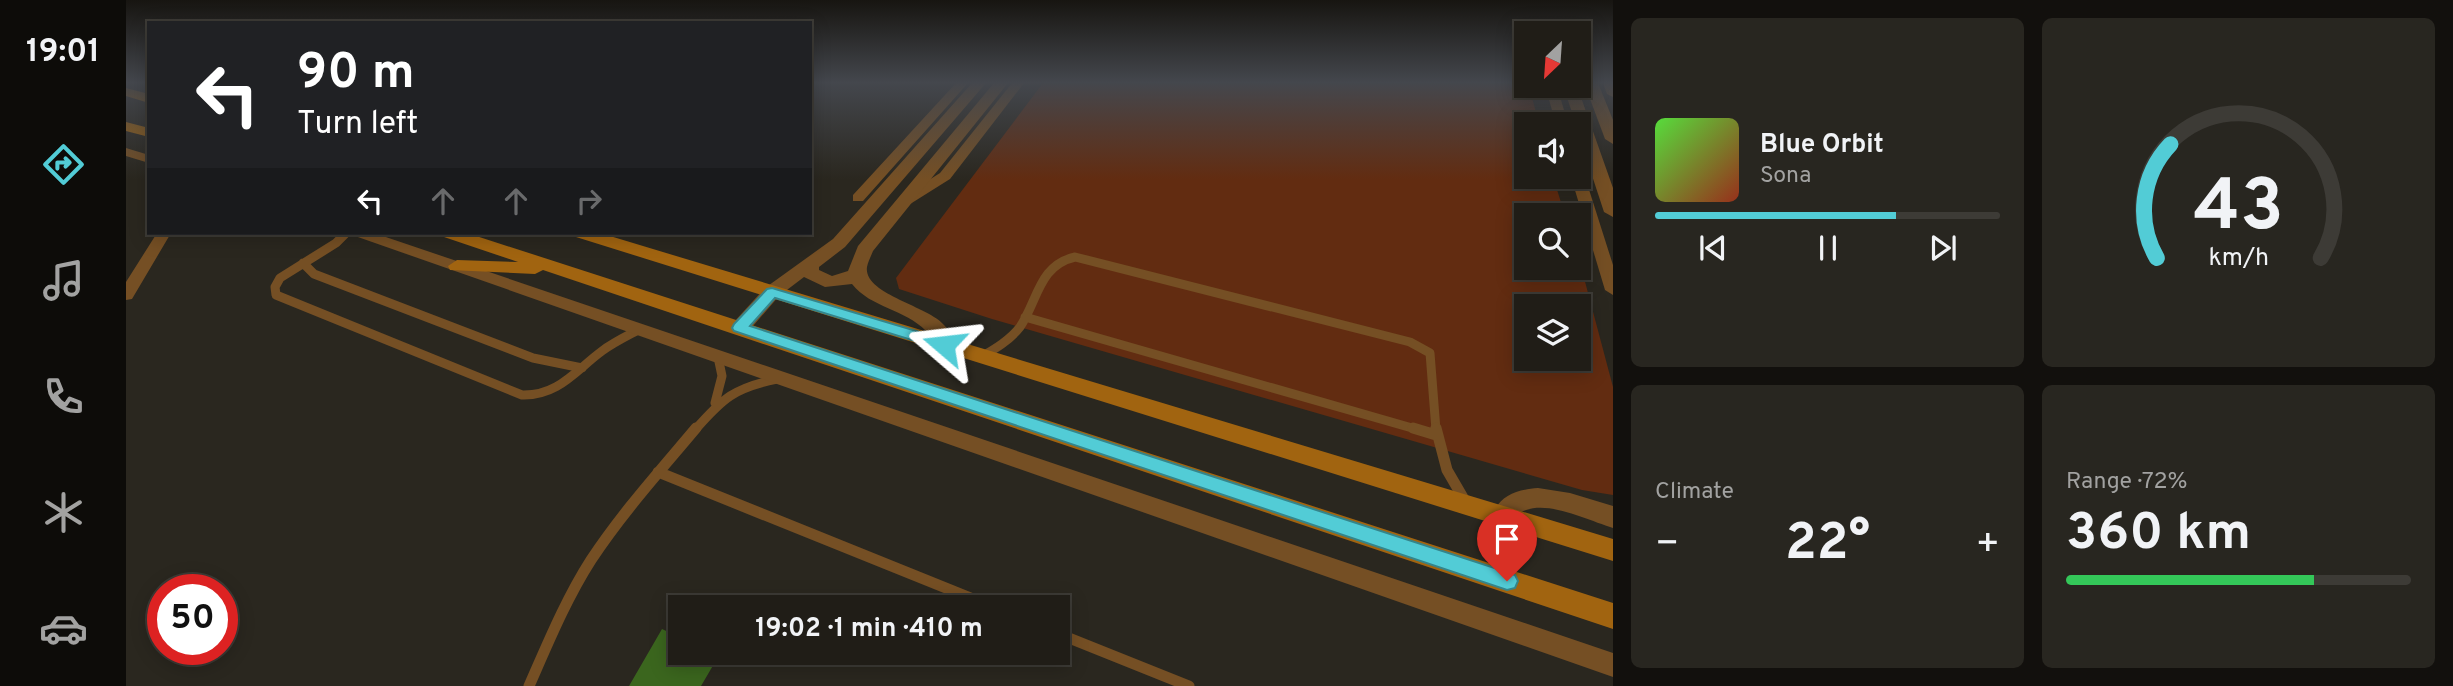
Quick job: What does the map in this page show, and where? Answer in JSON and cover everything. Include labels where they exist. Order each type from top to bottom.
[{"type":"main road","points":[[126,126],[147,132]]},
{"type":"main road","points":[[456,235],[1613,616]]},
{"type":"main road","points":[[588,235],[1613,550]]},
{"type":"main road","points":[[457,266],[558,269]]},
{"type":"street","points":[[740,328],[772,292],[839,243],[861,206],[936,115]]},
{"type":"street","points":[[861,206],[948,115]]},
{"type":"street","points":[[944,345],[942,335],[925,317],[873,295],[863,287],[856,274],[858,261],[864,250],[975,115]]},
{"type":"street","points":[[902,203],[945,176],[993,115]]},
{"type":"street","points":[[1580,115],[1613,212]]},
{"type":"street","points":[[1610,123],[1613,139]]},
{"type":"street","points":[[126,152],[147,158]]},
{"type":"street","points":[[1582,189],[1613,290]]},
{"type":"street","points":[[126,295],[163,235]]},
{"type":"street","points":[[366,235],[1613,665]]},
{"type":"street","points":[[810,262],[809,271],[821,280],[841,281],[856,274]]},
{"type":"street","points":[[1503,516],[1507,507],[1515,502],[1537,498],[1567,502],[1613,517]]},
{"type":"lane","points":[[344,235],[277,282],[274,291],[280,298],[515,393],[531,396],[549,393],[564,386],[608,346],[640,329]]},
{"type":"lane","points":[[981,357],[1009,339],[1026,317],[1050,266],[1060,259],[1083,258],[1410,342],[1430,354],[1436,435],[1447,470],[1468,506]]},
{"type":"lane","points":[[303,263],[314,274],[533,359],[582,368]]},
{"type":"lane","points":[[1026,317],[1436,435]]},
{"type":"lane","points":[[713,408],[721,387],[718,357]]},
{"type":"lane","points":[[529,686],[561,615],[591,559],[658,472],[713,408],[738,389],[781,379]]},
{"type":"lane","points":[[658,472],[963,595]]},
{"type":"lane","points":[[1070,638],[1189,686]]},
{"type":"shaded area","points":[[1019,115],[1514,115],[1514,189],[1557,189],[1561,203],[1514,203],[1514,280],[1585,280],[1588,294],[1514,294],[1514,371],[1591,371],[1591,304],[1613,387],[1613,495],[1582,490],[992,319],[899,289],[896,278]]},
{"type":"shaded area","points":[[662,629],[668,632],[668,665],[713,665],[701,686],[629,686]]},
{"type":"route","points":[[944,345],[772,292],[740,328],[1507,581]]}]
